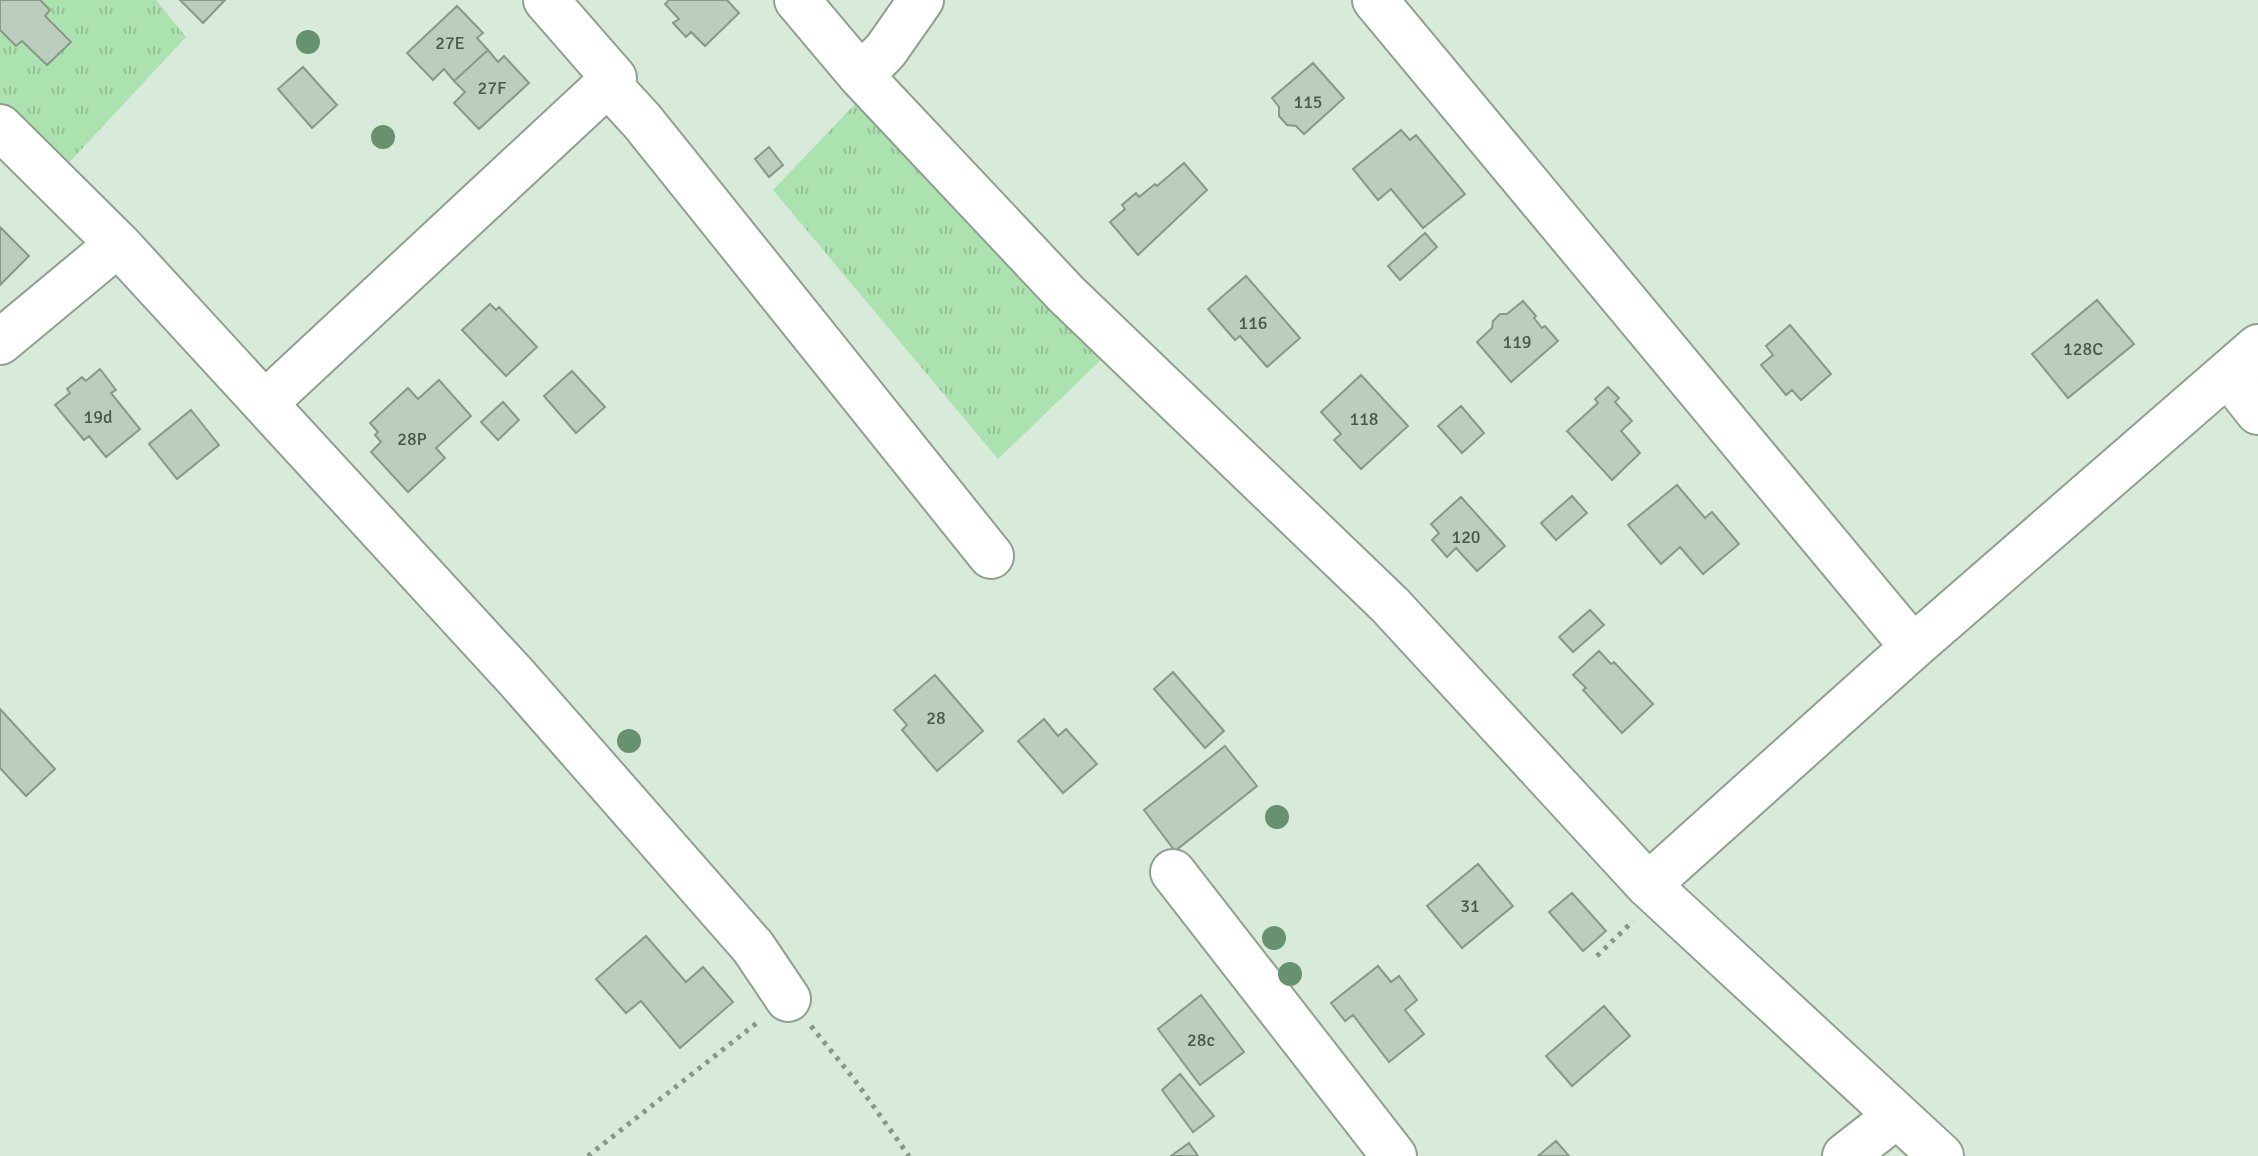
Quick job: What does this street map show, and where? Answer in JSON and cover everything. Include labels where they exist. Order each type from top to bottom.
[{"type":"street","points":[[265,403],[614,78],[546,0]]},
{"type":"street","points":[[797,0],[861,76],[1066,294],[1435,652],[1526,755],[1654,890],[1941,1156]]},
{"type":"street","points":[[861,76],[886,50],[921,0]]},
{"type":"street","points":[[1375,0],[1913,647]]},
{"type":"street","points":[[608,84],[642,121],[991,556]]},
{"type":"street","points":[[0,127],[118,244],[517,678],[753,947],[788,999]]},
{"type":"street","points":[[0,342],[118,244]]},
{"type":"street","points":[[1654,890],[1913,647],[2243,360],[2258,412]]},
{"type":"street","points":[[1173,872],[1394,1156]]},
{"type":"street","points":[[1845,1156],[1896,1116]]},
{"type":"path","points":[[1597,956],[1654,890]]},
{"type":"path","points":[[588,1156],[788,999],[854,1079],[909,1156]]},
{"type":"green space","points":[[0,0],[156,0],[186,37],[62,170],[0,111]]},
{"type":"green space","points":[[858,101],[1104,357],[998,459],[773,190]]},
{"type":"building","points":[[0,0],[40,0],[50,10],[45,16],[71,42],[47,65],[22,41],[16,46],[0,30]]},
{"type":"building","points":[[180,0],[225,0],[203,23]]},
{"type":"building","points":[[669,0],[727,0],[739,13],[705,46],[691,32],[686,37],[673,23],[679,19],[665,4]]},
{"type":"building","points":[[457,6],[483,33],[477,38],[488,50],[454,81],[444,69],[433,80],[407,53]]},
{"type":"building","points":[[488,50],[498,62],[504,56],[529,83],[479,129],[454,103],[465,92],[454,81]]},
{"type":"building","points":[[1313,63],[1344,98],[1304,134],[1296,126],[1287,125],[1279,116],[1279,107],[1272,98]]},
{"type":"building","points":[[303,67],[337,105],[312,128],[278,89]]},
{"type":"building","points":[[1401,130],[1410,140],[1416,135],[1465,194],[1423,228],[1391,189],[1378,200],[1353,169]]},
{"type":"building","points":[[769,147],[783,165],[769,177],[755,159]]},
{"type":"building","points":[[1184,163],[1207,190],[1138,255],[1110,222],[1125,209],[1122,205],[1136,193],[1139,197],[1155,184],[1157,186]]},
{"type":"building","points":[[0,227],[29,256],[0,285]]},
{"type":"building","points":[[1425,233],[1437,247],[1400,280],[1388,266]]},
{"type":"building","points":[[1246,276],[1300,338],[1267,367],[1240,336],[1235,340],[1208,309]]},
{"type":"building","points":[[2097,300],[2134,344],[2068,398],[2032,354]]},
{"type":"building","points":[[1523,301],[1542,328],[1545,326],[1558,341],[1511,382],[1477,342],[1492,328],[1493,321],[1500,314],[1507,314]]},
{"type":"building","points":[[490,304],[496,310],[499,307],[537,347],[506,376],[462,330]]},
{"type":"building","points":[[1790,325],[1831,374],[1801,400],[1792,390],[1786,395],[1761,365],[1773,355],[1766,346]]},
{"type":"building","points":[[100,369],[116,390],[111,393],[140,429],[106,457],[89,436],[84,440],[55,405],[70,393],[67,389],[82,377],[86,381]]},
{"type":"building","points":[[572,371],[605,407],[576,433],[544,396]]},
{"type":"building","points":[[1361,375],[1408,426],[1361,469],[1334,440],[1341,434],[1321,412]]},
{"type":"building","points":[[439,380],[471,416],[436,448],[445,458],[408,492],[371,452],[381,442],[375,435],[378,432],[370,423],[408,388],[418,399]]},
{"type":"building","points":[[1608,387],[1619,398],[1615,402],[1632,421],[1621,431],[1640,453],[1612,480],[1567,431],[1598,403],[1595,399]]},
{"type":"building","points":[[503,402],[519,420],[498,440],[481,422]]},
{"type":"building","points":[[1461,406],[1484,433],[1462,453],[1438,426]]},
{"type":"building","points":[[191,410],[219,445],[177,479],[149,444]]},
{"type":"building","points":[[1677,485],[1705,518],[1712,512],[1739,544],[1703,574],[1680,547],[1661,564],[1628,525]]},
{"type":"building","points":[[1572,496],[1587,513],[1556,540],[1541,523]]},
{"type":"building","points":[[1461,497],[1505,546],[1477,571],[1456,548],[1447,557],[1432,540],[1439,533],[1431,524]]},
{"type":"building","points":[[1590,610],[1604,625],[1573,652],[1559,637]]},
{"type":"building","points":[[1599,651],[1611,664],[1614,662],[1653,704],[1622,733],[1573,675]]},
{"type":"building","points":[[1173,672],[1224,731],[1205,748],[1154,689]]},
{"type":"building","points":[[935,675],[983,731],[937,771],[902,730],[907,725],[894,710]]},
{"type":"building","points":[[0,709],[55,769],[26,796],[0,768]]},
{"type":"building","points":[[1044,719],[1058,736],[1066,729],[1097,764],[1063,793],[1018,741]]},
{"type":"building","points":[[1225,746],[1257,786],[1175,851],[1144,810]]},
{"type":"building","points":[[1478,864],[1513,906],[1462,948],[1427,906]]},
{"type":"building","points":[[1572,893],[1606,931],[1583,951],[1549,912]]},
{"type":"building","points":[[646,936],[686,982],[703,967],[733,1002],[680,1048],[641,1001],[626,1013],[596,979]]},
{"type":"building","points":[[1378,966],[1391,982],[1399,976],[1417,1000],[1405,1010],[1424,1034],[1389,1062],[1353,1015],[1345,1021],[1331,1003]]},
{"type":"building","points":[[1201,995],[1244,1052],[1200,1085],[1158,1029]]},
{"type":"building","points":[[1604,1006],[1630,1036],[1572,1086],[1546,1056]]},
{"type":"building","points":[[1180,1074],[1214,1116],[1193,1132],[1162,1090]]},
{"type":"building","points":[[1556,1141],[1569,1156],[1538,1156]]},
{"type":"building","points":[[1189,1143],[1198,1156],[1171,1156]]}]
